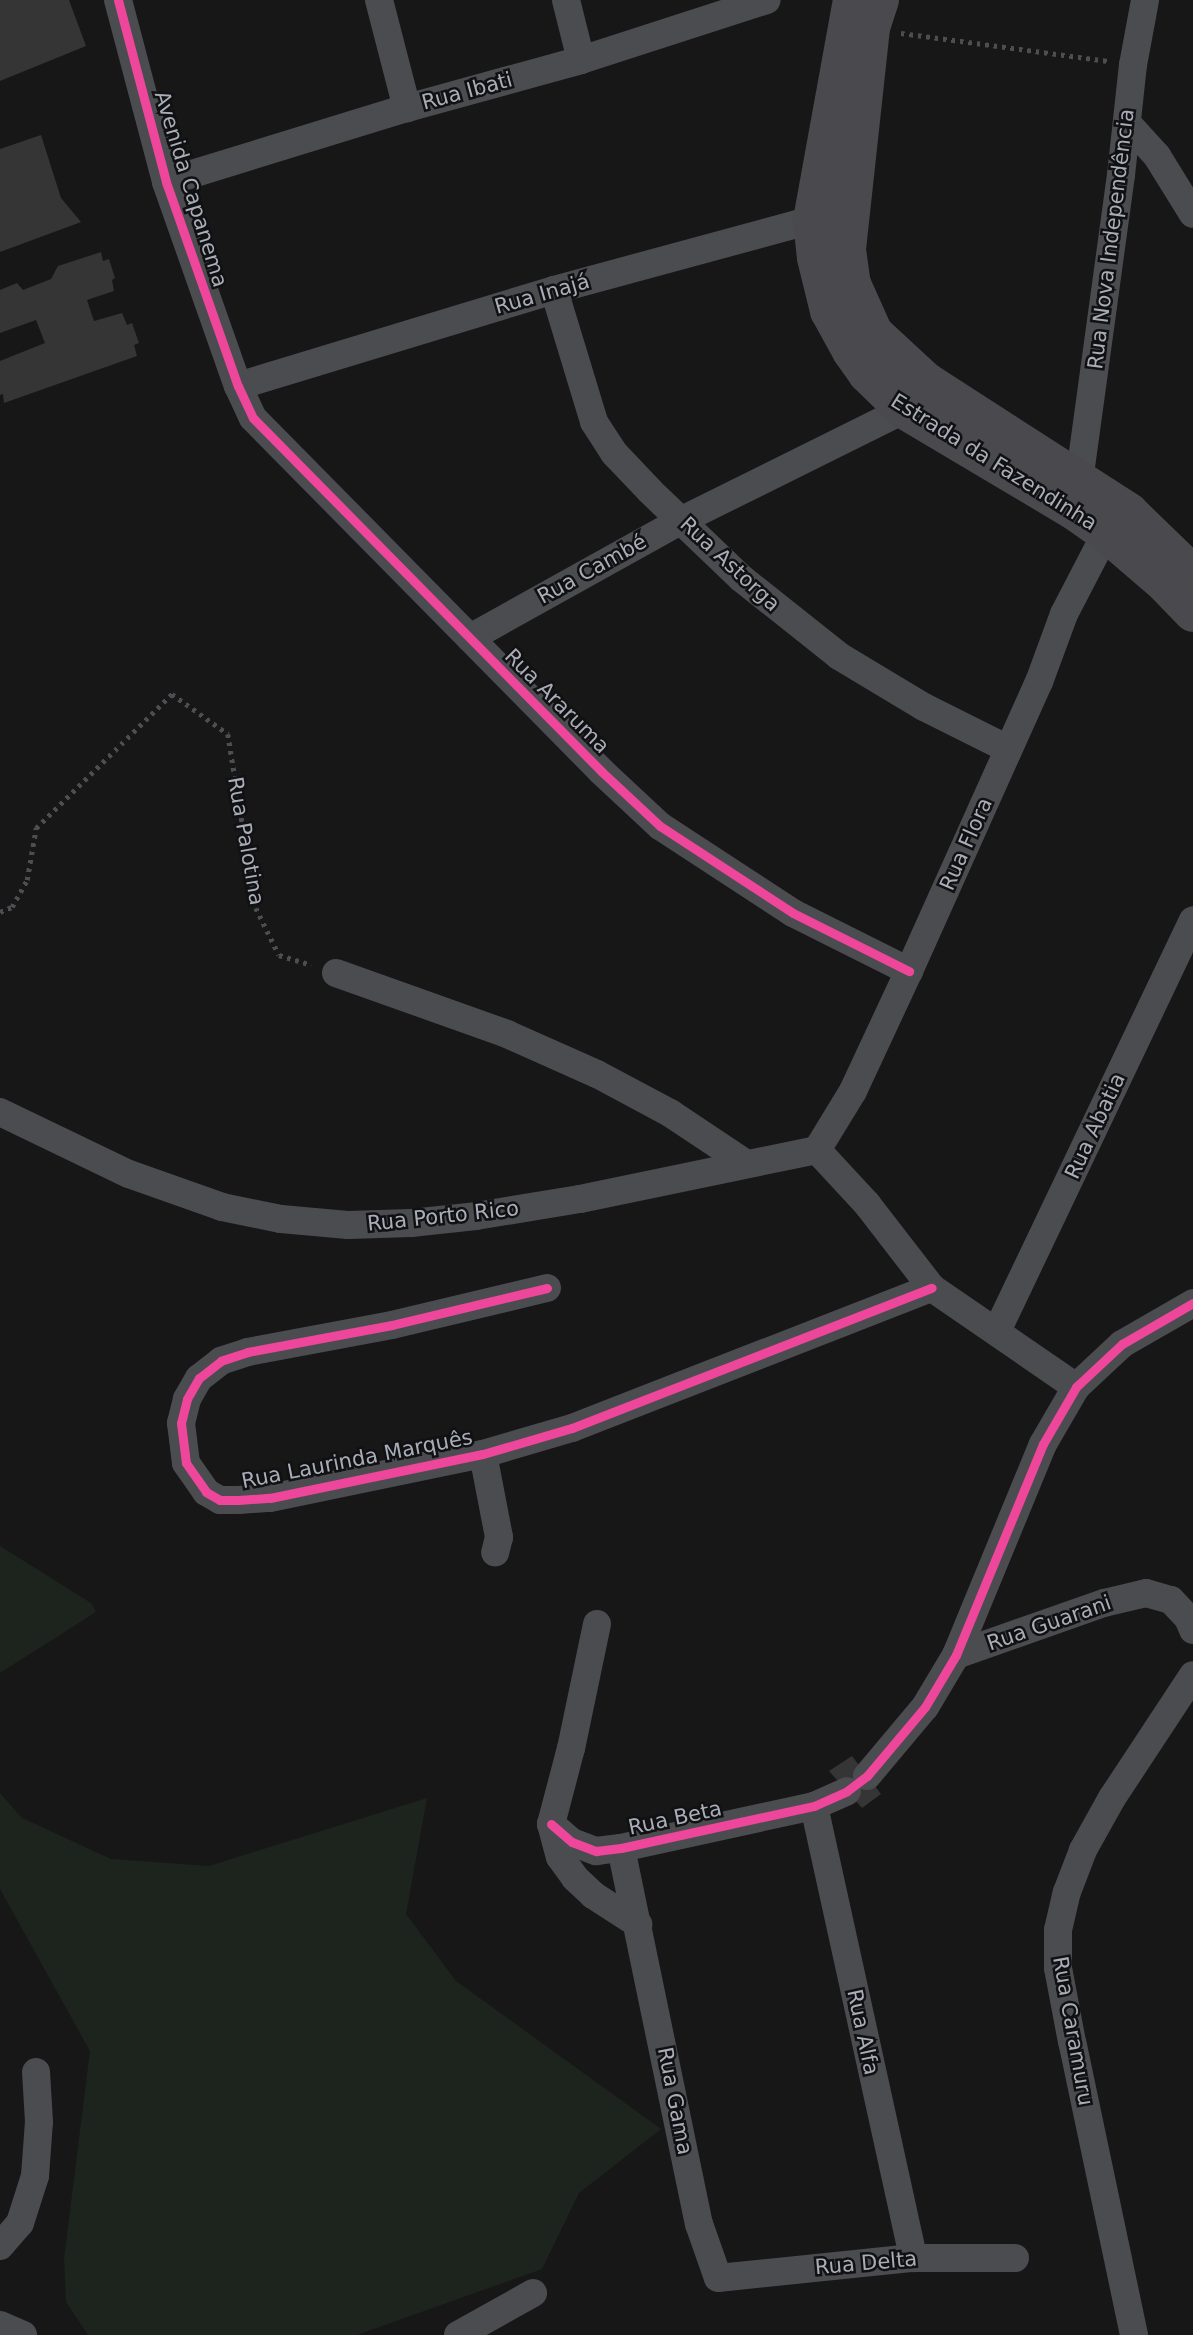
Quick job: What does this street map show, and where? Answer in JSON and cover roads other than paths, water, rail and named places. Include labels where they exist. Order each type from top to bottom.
[{"type":"main road","name":"Estrada da Fazendinha","points":[[868,9],[812,220],[818,267],[829,311],[867,374],[904,410],[1077,494],[1129,512],[1193,574]]},
{"type":"main road","name":"Estrada da Fazendinha","points":[[868,9],[847,250],[852,284],[874,333],[926,381],[1077,494],[1106,533],[1165,584],[1193,613]]},
{"type":"street","name":"Avenida Capanema","points":[[118,0],[166,182],[238,386]]},
{"type":"street","points":[[379,0],[407,108]]},
{"type":"street","points":[[566,0],[581,60]]},
{"type":"street","name":"Rua Ibati","points":[[166,182],[407,108],[581,60],[767,0]]},
{"type":"street","name":"Rua Nova Independência","points":[[1077,494],[1121,175],[1133,65],[1145,0]]},
{"type":"street","points":[[1127,123],[1157,156],[1193,214]]},
{"type":"street","points":[[1121,175],[1167,176]]},
{"type":"street","name":"Rua Inajá","points":[[238,386],[554,290],[812,220],[849,226]]},
{"type":"street","name":"Rua Astorga","points":[[554,290],[594,422],[614,453],[741,578],[839,656],[924,707],[1008,749]]},
{"type":"street","name":"Rua Araruma","points":[[238,386],[253,418],[271,440],[660,826],[793,913],[909,971]]},
{"type":"street","name":"Rua Cambé","points":[[470,638],[682,520],[904,410]]},
{"type":"street","name":"Rua Flora","points":[[817,1150],[853,1091],[1008,749],[1064,614],[1106,533]]},
{"type":"street","name":"Rua Abatia","points":[[997,1331],[1193,920]]},
{"type":"street","points":[[336,972],[507,1034],[597,1074],[670,1113],[745,1163]]},
{"type":"street","name":"Rua Porto Rico","points":[[0,1112],[128,1174],[222,1207],[281,1219],[348,1225],[411,1223],[476,1216],[580,1199],[817,1150]]},
{"type":"street","points":[[817,1150],[858,1194],[932,1288],[1076,1387]]},
{"type":"street","name":"Rua Laurinda Marquês","points":[[547,1288],[392,1325],[248,1352],[221,1361],[199,1378],[187,1399],[181,1423],[186,1463],[206,1492],[220,1500],[270,1497],[483,1454],[572,1428],[932,1288]]},
{"type":"street","points":[[814,1806],[857,1784],[925,1707],[956,1656],[1043,1444],[1076,1387],[1122,1345],[1189,1305]]},
{"type":"street","points":[[483,1454],[499,1537],[495,1553]]},
{"type":"street","name":"Rua Guarani","points":[[956,1656],[1104,1603],[1146,1593],[1171,1600],[1188,1618],[1193,1630]]},
{"type":"street","points":[[597,1624],[571,1748],[551,1824],[560,1857],[576,1878],[593,1895],[638,1924]]},
{"type":"street","name":"Rua Caramuru","points":[[1134,2335],[1058,1968],[1058,1930],[1067,1892],[1083,1850],[1112,1798],[1193,1675]]},
{"type":"street","name":"Rua Beta","points":[[551,1824],[572,1842],[596,1851],[621,1848],[814,1806]]},
{"type":"street","name":"Rua Alfa","points":[[814,1806],[913,2258]]},
{"type":"street","name":"Rua Gama","points":[[621,1848],[699,2224],[718,2277]]},
{"type":"street","points":[[0,2246],[20,2222],[35,2176],[39,2122],[36,2073]]},
{"type":"street","name":"Rua Delta","points":[[718,2277],[913,2258],[1015,2258]]},
{"type":"street","points":[[458,2335],[533,2293]]},
{"type":"street","points":[[0,2325],[23,2335]]}]
